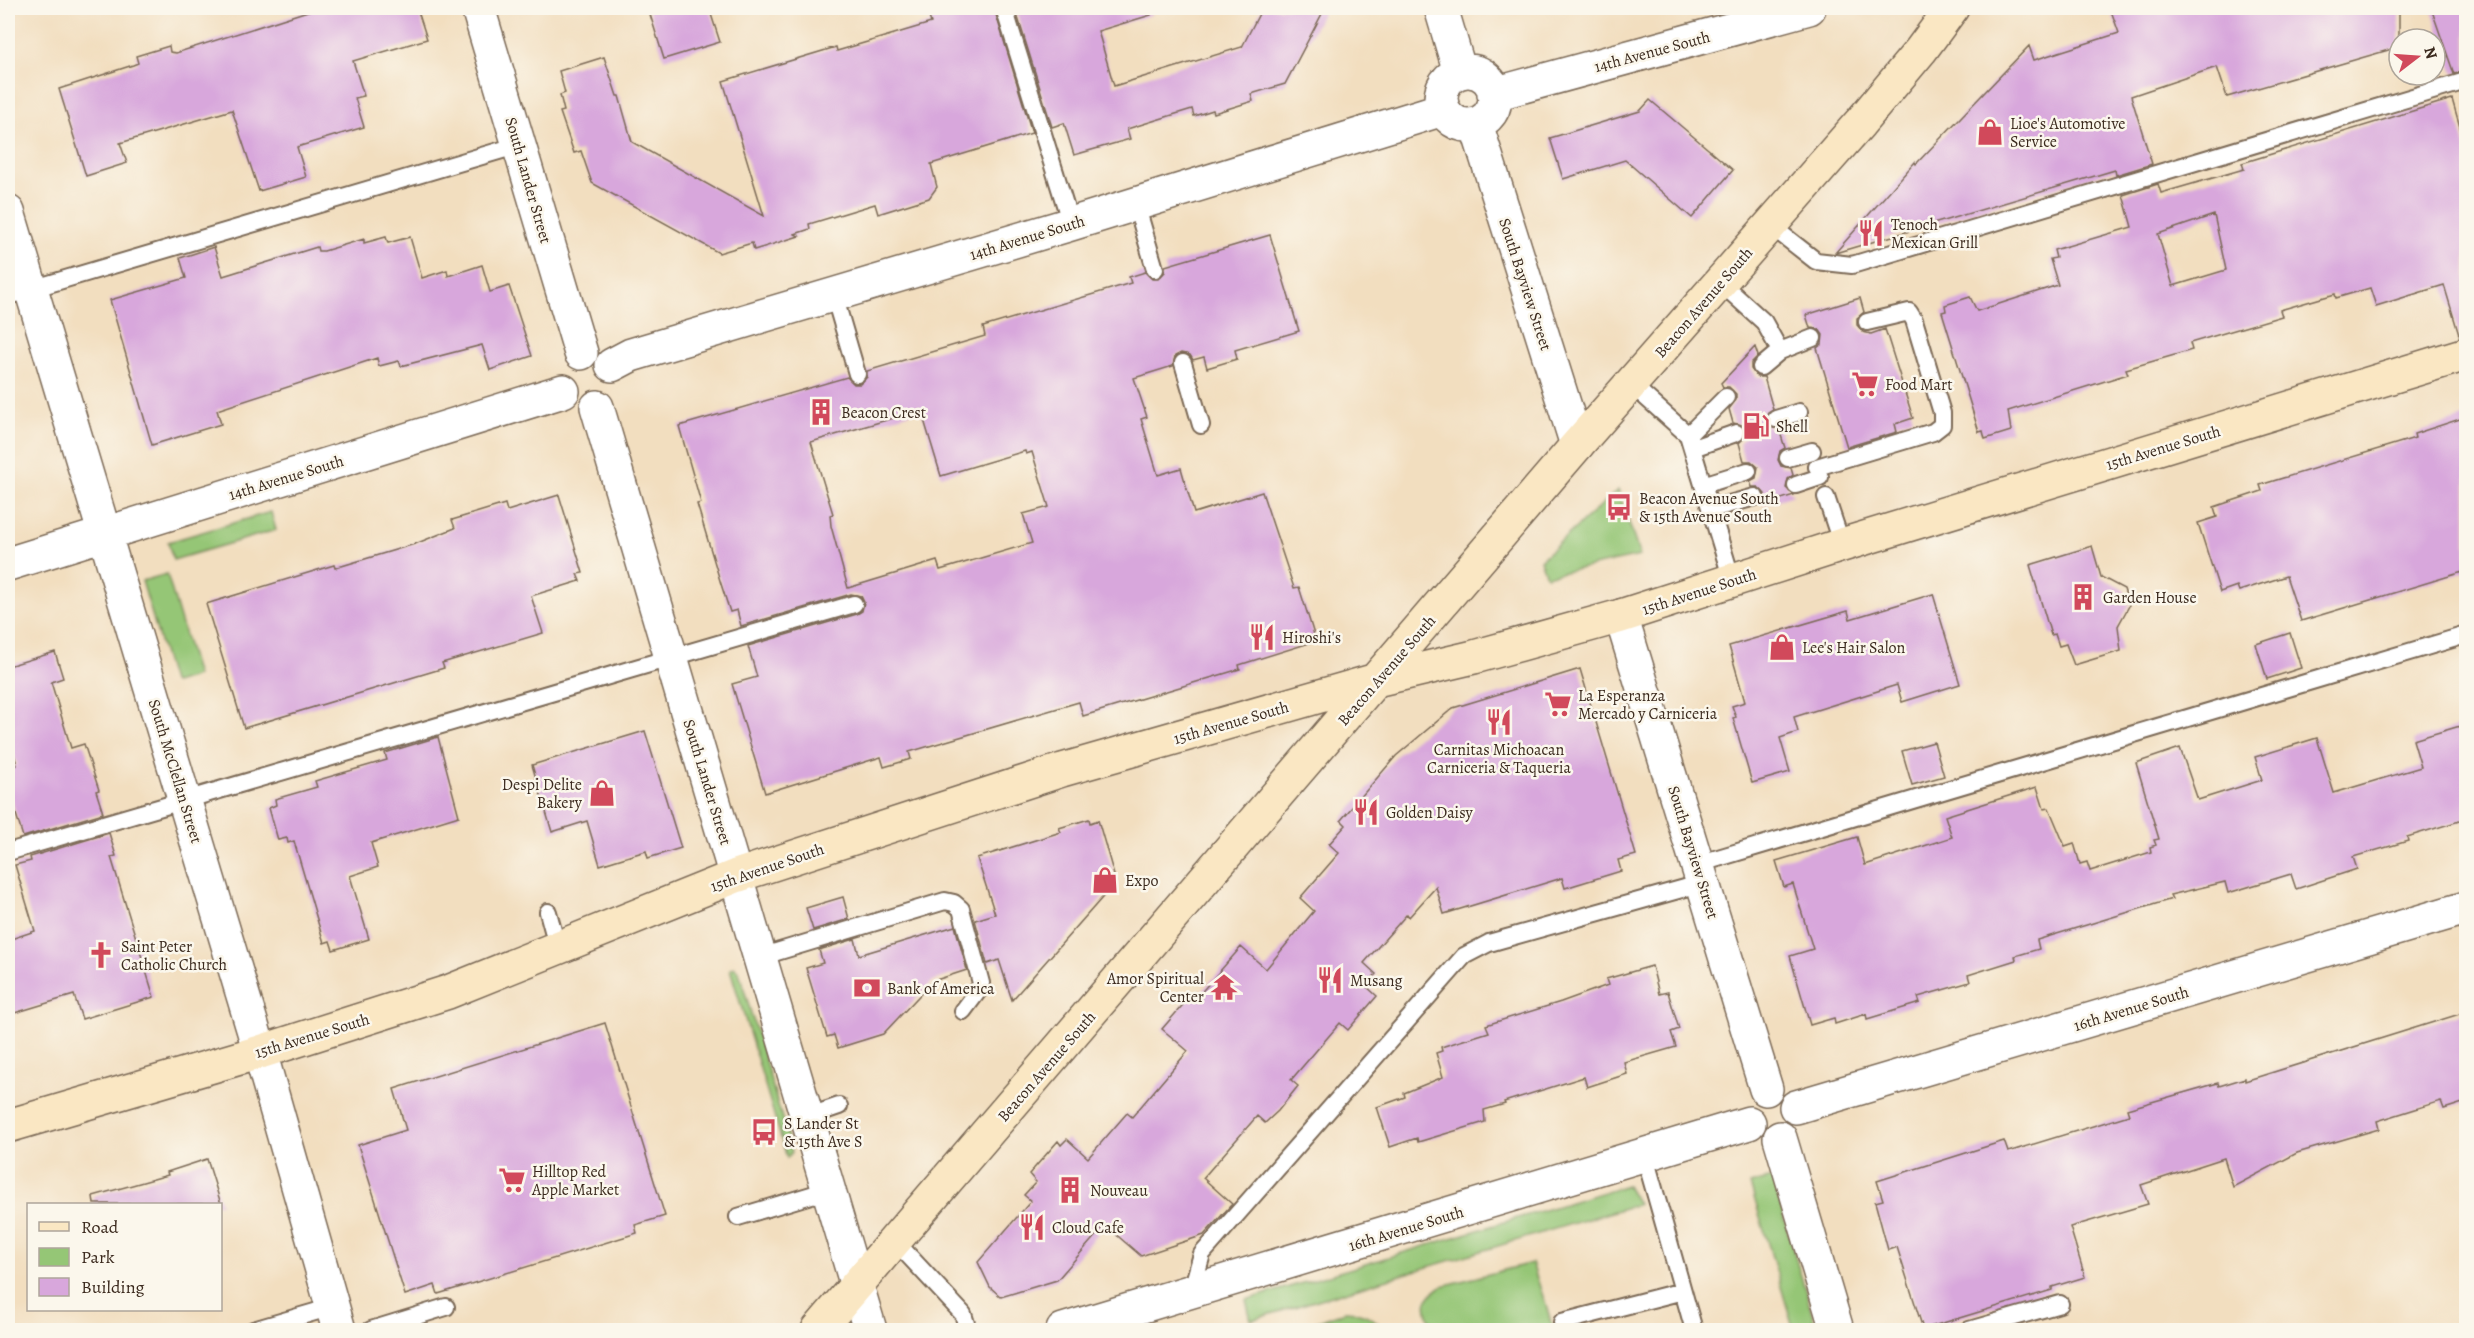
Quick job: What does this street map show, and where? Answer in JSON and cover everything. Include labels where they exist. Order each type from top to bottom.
[{"type":"main road","name":"Beacon Avenue South","points":[[818,1330],[857,1288],[1577,445],[1921,50],[1952,8]]},
{"type":"main road","name":"15th Avenue South","points":[[8,1126],[260,1052],[448,992],[736,876],[1062,770],[1376,680],[1474,657],[1621,616],[1842,545],[2466,354]]},
{"type":"street","name":"South Lander Street","points":[[478,8],[581,353]]},
{"type":"street","points":[[1441,8],[1460,72]]},
{"type":"street","name":"14th Avenue South","points":[[1494,94],[1809,8]]},
{"type":"street","points":[[1471,70],[1489,80],[1494,94],[1492,111],[1476,124],[1465,125],[1455,122],[1443,109],[1440,95],[1444,85],[1460,72],[1471,70]]},
{"type":"street","name":"14th Avenue South","points":[[612,365],[631,355],[1071,224],[1443,109]]},
{"type":"street","name":"South Bayview Street","points":[[1476,124],[1577,445]]},
{"type":"street","name":"South McClellan Street","points":[[8,212],[19,292],[104,534],[260,1052],[336,1319]]},
{"type":"street","points":[[581,353],[602,355],[612,365],[616,385],[613,394],[597,407],[575,405],[563,391],[560,377],[571,358],[581,353]]},
{"type":"street","name":"14th Avenue South","points":[[8,564],[563,391]]},
{"type":"street","name":"South Lander Street","points":[[597,407],[870,1330]]},
{"type":"street","name":"South Bayview Street","points":[[1621,616],[1766,1089]]},
{"type":"street","name":"16th Avenue South","points":[[1796,1107],[2466,908]]},
{"type":"street","points":[[1766,1089],[1783,1091],[1790,1095],[1796,1107],[1798,1118],[1795,1125],[1780,1138],[1768,1139],[1760,1136],[1749,1123],[1746,1115],[1752,1098],[1766,1089]]},
{"type":"street","name":"16th Avenue South","points":[[1063,1330],[1645,1157],[1749,1123]]},
{"type":"street","points":[[1780,1138],[1837,1330]]},
{"type":"lane","points":[[1004,8],[1071,224]]},
{"type":"lane","points":[[1770,225],[1816,261],[1852,265],[2466,81]]},
{"type":"lane","points":[[19,292],[519,145]]},
{"type":"lane","points":[[1136,204],[1155,269]]},
{"type":"lane","points":[[1721,282],[1764,322],[1780,351]]},
{"type":"lane","points":[[834,295],[857,374]]},
{"type":"lane","points":[[1796,484],[1818,472],[1933,432],[1942,425],[1942,413],[1914,320],[1909,312],[1867,322]]},
{"type":"lane","points":[[1761,367],[1780,351],[1814,338]]},
{"type":"lane","points":[[1184,363],[1201,425]]},
{"type":"lane","points":[[1630,384],[1690,441],[1732,580]]},
{"type":"lane","points":[[1690,441],[1726,397]]},
{"type":"lane","points":[[1776,419],[1799,412]]},
{"type":"lane","points":[[1690,441],[1736,433]]},
{"type":"lane","points":[[1788,459],[1812,451]]},
{"type":"lane","points":[[1703,485],[1748,471]]},
{"type":"lane","points":[[1711,509],[1755,497]]},
{"type":"lane","points":[[1826,497],[1842,545]]},
{"type":"lane","points":[[8,852],[854,604]]},
{"type":"lane","points":[[1191,1293],[1202,1254],[1464,956],[1489,943],[1700,873],[2466,635]]},
{"type":"lane","points":[[760,957],[945,901],[954,903],[961,909],[981,983],[963,1011]]},
{"type":"lane","points":[[548,912],[558,949]]},
{"type":"lane","points":[[807,1117],[839,1106]]},
{"type":"lane","points":[[1645,1157],[1694,1330]]},
{"type":"lane","points":[[738,1217],[828,1190]]},
{"type":"lane","points":[[896,1242],[963,1314],[968,1330]]},
{"type":"lane","points":[[1562,1322],[1683,1291]]},
{"type":"lane","points":[[1969,1330],[2060,1304]]},
{"type":"lane","points":[[371,1330],[446,1307]]},
{"type":"lane","points":[[253,1330],[336,1319]]},
{"type":"green space","points":[[1618,490],[1640,556],[1546,576],[1540,560]]},
{"type":"green space","points":[[271,512],[276,530],[173,560],[168,542]]},
{"type":"green space","points":[[167,574],[197,676],[175,683],[172,682],[142,581]]},
{"type":"green space","points":[[734,967],[739,972],[792,1152],[787,1158],[730,969]]},
{"type":"green space","points":[[1772,1178],[1817,1330],[1794,1330],[1750,1184]]},
{"type":"green space","points":[[1627,1185],[1638,1204],[1251,1320],[1246,1300]]},
{"type":"green space","points":[[1532,1263],[1554,1330],[1433,1330],[1426,1305],[1427,1300],[1442,1286]]},
{"type":"green space","points":[[1345,1311],[1367,1316],[1376,1321],[1383,1330],[1282,1330],[1314,1323]]},
{"type":"building","points":[[317,8],[417,8],[427,39],[353,61],[364,96],[355,98],[364,127],[297,147],[306,177],[259,191],[232,110],[120,143],[127,163],[86,176],[59,89],[138,63],[136,56],[169,46],[170,52],[176,53]]},
{"type":"building","points":[[648,8],[709,8],[720,42],[664,59]]},
{"type":"building","points":[[926,8],[994,8],[1032,133],[931,164],[937,187],[929,198],[878,214],[875,204],[809,224],[810,229],[795,234],[799,236],[754,250],[752,243],[719,253],[592,183],[581,151],[574,153],[560,112],[564,111],[560,95],[565,93],[559,71],[604,57],[617,96],[619,96],[632,142],[764,216],[723,81],[836,47],[837,51],[931,23]]},
{"type":"building","points":[[1015,8],[1150,8],[1151,15],[1098,31],[1114,86],[1242,47],[1262,8],[1325,8],[1285,84],[1251,94],[1253,101],[1214,113],[1213,110],[1194,116],[1192,109],[1127,129],[1130,139],[1074,155],[1064,123],[1052,127]]},
{"type":"building","points":[[2110,8],[2399,8],[2399,27],[2387,27],[2387,50],[2227,97],[2217,67],[2131,96],[2152,164],[2116,175],[2115,170],[1835,253],[1915,162],[1916,164],[2029,46],[2034,60],[2119,33]]},
{"type":"building","points":[[2431,8],[2466,8],[2466,71],[2454,74],[2447,54],[2447,27],[2438,27]]},
{"type":"building","points":[[2452,99],[2466,148],[2466,334],[2459,335],[2444,285],[2376,306],[2370,288],[2336,298],[2335,294],[2280,310],[2282,316],[2190,343],[2192,350],[2126,369],[2128,374],[2008,411],[2011,431],[1985,439],[1983,431],[1979,432],[1942,312],[1946,311],[1945,305],[1970,297],[1977,311],[2058,285],[2050,259],[2056,258],[2054,250],[2132,227],[2123,195],[2158,184],[2161,193],[2244,169],[2242,163]],"holes":[[[2214,215],[2226,270],[2173,286],[2158,234]]]},
{"type":"building","points":[[1650,100],[1733,170],[1692,218],[1625,160],[1563,179],[1550,138],[1640,111]]},
{"type":"building","points":[[1270,235],[1299,331],[1235,350],[1237,359],[1207,368],[1204,357],[1193,360],[1190,355],[1181,353],[1175,356],[1173,366],[1134,378],[1147,417],[1141,419],[1158,475],[1181,468],[1194,513],[1262,492],[1294,588],[1299,587],[1316,641],[1239,665],[1240,669],[1083,716],[1079,702],[909,752],[911,759],[884,767],[881,757],[765,793],[732,684],[757,677],[748,646],[857,614],[862,611],[864,602],[861,596],[851,594],[741,626],[737,610],[730,612],[721,584],[697,504],[701,503],[679,426],[847,377],[854,384],[860,384],[867,377],[867,371],[985,336],[983,327],[1131,283],[1129,277],[1145,272],[1152,279],[1158,279],[1165,272],[1165,266]],"holes":[[[921,410],[941,476],[1025,451],[1026,454],[1032,452],[1049,507],[1023,514],[1032,543],[940,570],[937,561],[848,588],[831,526],[830,515],[833,514],[811,442]]]},
{"type":"building","points":[[386,237],[388,243],[410,237],[422,278],[447,270],[448,276],[482,265],[490,292],[509,286],[532,356],[490,370],[482,345],[401,366],[399,361],[379,366],[377,358],[217,410],[221,424],[152,445],[110,300],[186,278],[180,258],[214,247],[223,276],[317,247],[318,251],[324,251],[364,239],[364,243]]},
{"type":"building","name":"Food Mart","points":[[1860,298],[1864,312],[1857,318],[1857,325],[1863,332],[1871,334],[1885,329],[1913,418],[1895,424],[1897,432],[1847,447],[1817,348],[1822,344],[1823,335],[1819,329],[1810,328],[1806,315]]},
{"type":"building","name":"Shell","points":[[1755,347],[1758,356],[1751,363],[1751,369],[1757,377],[1764,377],[1773,409],[1768,412],[1766,421],[1769,427],[1779,429],[1785,448],[1780,451],[1778,460],[1781,466],[1791,468],[1793,475],[1788,479],[1786,488],[1794,495],[1762,505],[1765,494],[1758,487],[1752,487],[1750,481],[1756,478],[1758,467],[1751,461],[1744,461],[1739,443],[1746,436],[1746,429],[1742,425],[1733,423],[1729,409],[1736,400],[1736,394],[1729,387],[1723,387],[1721,383]]},
{"type":"building","points":[[2466,417],[2466,571],[2301,621],[2286,576],[2239,591],[2237,586],[2220,592],[2198,523],[2217,517],[2214,507],[2262,491],[2260,485],[2415,438],[2414,434]]},
{"type":"building","points":[[559,495],[583,573],[577,574],[580,581],[531,596],[543,633],[442,663],[444,668],[244,728],[206,604],[334,565],[335,568],[415,544],[455,528],[452,520],[505,504],[507,511]]},
{"type":"building","name":"Garden House","points":[[2092,546],[2101,577],[2124,589],[2129,606],[2118,626],[2121,651],[2074,665],[2066,644],[2059,646],[2055,634],[2051,635],[2030,565]]},
{"type":"building","points":[[1933,594],[1960,684],[1902,702],[1897,685],[1794,717],[1798,732],[1780,738],[1790,772],[1752,783],[1733,718],[1736,717],[1732,706],[1745,702],[1729,646],[1848,611],[1850,619]]},
{"type":"building","points":[[2290,633],[2301,668],[2267,679],[2256,644]]},
{"type":"building","points":[[55,652],[63,678],[51,682],[71,748],[84,744],[99,790],[96,791],[103,813],[23,837],[8,788],[8,768],[17,765],[8,733],[8,666]]},
{"type":"building","points":[[1580,669],[1636,855],[1618,860],[1621,871],[1565,888],[1562,878],[1444,914],[1436,887],[1409,917],[1407,914],[1364,963],[1376,974],[1366,986],[1377,996],[1348,1030],[1340,1023],[1291,1080],[1298,1086],[1278,1111],[1265,1123],[1257,1116],[1203,1178],[1232,1204],[1204,1235],[1141,1256],[1105,1225],[1057,1280],[1001,1297],[990,1287],[978,1262],[1031,1201],[1024,1195],[1036,1182],[1029,1174],[1058,1141],[1061,1145],[1067,1139],[1088,1158],[1127,1113],[1132,1117],[1188,1051],[1162,1029],[1194,992],[1198,996],[1241,947],[1266,969],[1314,911],[1300,898],[1339,853],[1329,844],[1346,825],[1341,820],[1396,756],[1453,708]]},
{"type":"building","points":[[2460,726],[2466,747],[2466,819],[2407,837],[2408,841],[2353,857],[2357,869],[2296,889],[2291,874],[2228,893],[2225,882],[2170,895],[2172,899],[2037,940],[2039,949],[2015,956],[2016,960],[1968,975],[1970,982],[1918,997],[1920,1003],[1867,1019],[1866,1014],[1835,1024],[1834,1018],[1810,1025],[1790,956],[1813,949],[1793,884],[1784,887],[1776,861],[1857,837],[1865,865],[1952,837],[1945,816],[2037,787],[2044,809],[2049,808],[2065,846],[2074,843],[2080,864],[2087,862],[2090,871],[2151,852],[2150,847],[2156,845],[2154,840],[2159,839],[2136,763],[2180,748],[2198,800],[2262,780],[2255,757],[2317,738],[2334,793],[2421,767],[2413,740]]},
{"type":"building","name":"Despi Delite Bakery","points":[[645,731],[681,848],[648,858],[646,851],[600,865],[587,821],[552,832],[532,765]]},
{"type":"building","points":[[438,737],[459,816],[371,843],[378,867],[350,876],[369,939],[333,950],[330,941],[324,943],[294,841],[288,843],[287,838],[278,840],[269,808],[276,805],[275,799],[317,787],[315,781],[387,760],[385,753]]},
{"type":"building","points":[[1934,742],[1944,776],[1912,785],[1902,751]]},
{"type":"building","points":[[1089,819],[1090,823],[1098,820],[1116,882],[1012,1000],[999,960],[987,964],[975,920],[995,914],[977,858],[1061,832],[1059,828]]},
{"type":"building","name":"Saint Peter Catholic Church","points":[[109,833],[116,856],[111,857],[154,997],[82,1019],[74,995],[8,1015],[8,940],[35,931],[15,865],[31,861],[30,857]]},
{"type":"building","points":[[843,897],[849,919],[813,930],[806,908]]},
{"type":"building","name":"Bank of America","points":[[955,926],[967,970],[933,981],[883,1034],[838,1048],[834,1035],[827,1037],[806,968],[823,963],[819,950],[855,939],[859,955]]},
{"type":"building","points":[[1652,966],[1659,994],[1668,992],[1679,1029],[1671,1032],[1676,1047],[1624,1062],[1627,1074],[1587,1087],[1584,1077],[1484,1110],[1485,1122],[1418,1142],[1417,1138],[1390,1147],[1377,1107],[1405,1097],[1404,1093],[1443,1077],[1436,1053],[1442,1051],[1441,1047],[1489,1032],[1486,1025],[1561,1002],[1608,985],[1606,979]]},
{"type":"building","points":[[2466,1012],[2466,1102],[2444,1109],[2441,1101],[2377,1121],[2379,1129],[2297,1153],[2233,1187],[2224,1158],[2141,1185],[2148,1204],[2070,1227],[2085,1277],[2052,1287],[2052,1290],[1923,1329],[1897,1247],[1888,1250],[1875,1202],[1883,1200],[1877,1181],[2004,1141],[2008,1152],[2129,1115],[2127,1109],[2218,1083],[2219,1086],[2245,1078],[2245,1081]]},
{"type":"building","name":"Hilltop Red Apple Market","points":[[605,1023],[665,1216],[635,1225],[637,1233],[438,1294],[435,1285],[405,1295],[358,1145],[406,1130],[394,1089]]},
{"type":"building","points":[[207,1159],[221,1203],[94,1203],[93,1196],[168,1175],[167,1172]]},
{"type":"place","name":"Lioe's Automotive Service","points":[[1990,132]]},
{"type":"place","name":"Tenoch Mexican Grill","points":[[1871,233]]},
{"type":"place","name":"Food Mart","points":[[1865,384]]},
{"type":"place","name":"Beacon Crest","points":[[821,412]]},
{"type":"place","name":"Shell","points":[[1756,426]]},
{"type":"place","name":"Beacon Avenue South & 15th Avenue South","points":[[1619,507]]},
{"type":"place","name":"Garden House","points":[[2083,597]]},
{"type":"place","name":"Hiroshi's","points":[[1262,637]]},
{"type":"place","name":"Lee's Hair Salon","points":[[1782,647]]},
{"type":"place","name":"La Esperanza Mercado y Carniceria","points":[[1558,704]]},
{"type":"place","name":"Carnitas Michoacan Carniceria & Taqueria","points":[[1499,722]]},
{"type":"place","name":"Despi Delite Bakery","points":[[602,793]]},
{"type":"place","name":"Golden Daisy","points":[[1366,812]]},
{"type":"place","name":"Expo","points":[[1105,880]]},
{"type":"place","name":"Saint Peter Catholic Church","points":[[101,955]]},
{"type":"place","name":"Musang","points":[[1330,980]]},
{"type":"place","name":"Amor Spiritual Center","points":[[1224,987]]},
{"type":"place","name":"Bank of America","points":[[867,988]]},
{"type":"place","name":"S Lander St & 15th Ave S","points":[[764,1132]]},
{"type":"place","name":"Hilltop Red Apple Market","points":[[512,1180]]},
{"type":"place","name":"Nouveau","points":[[1070,1190]]},
{"type":"place","name":"Cloud Cafe","points":[[1032,1227]]}]
